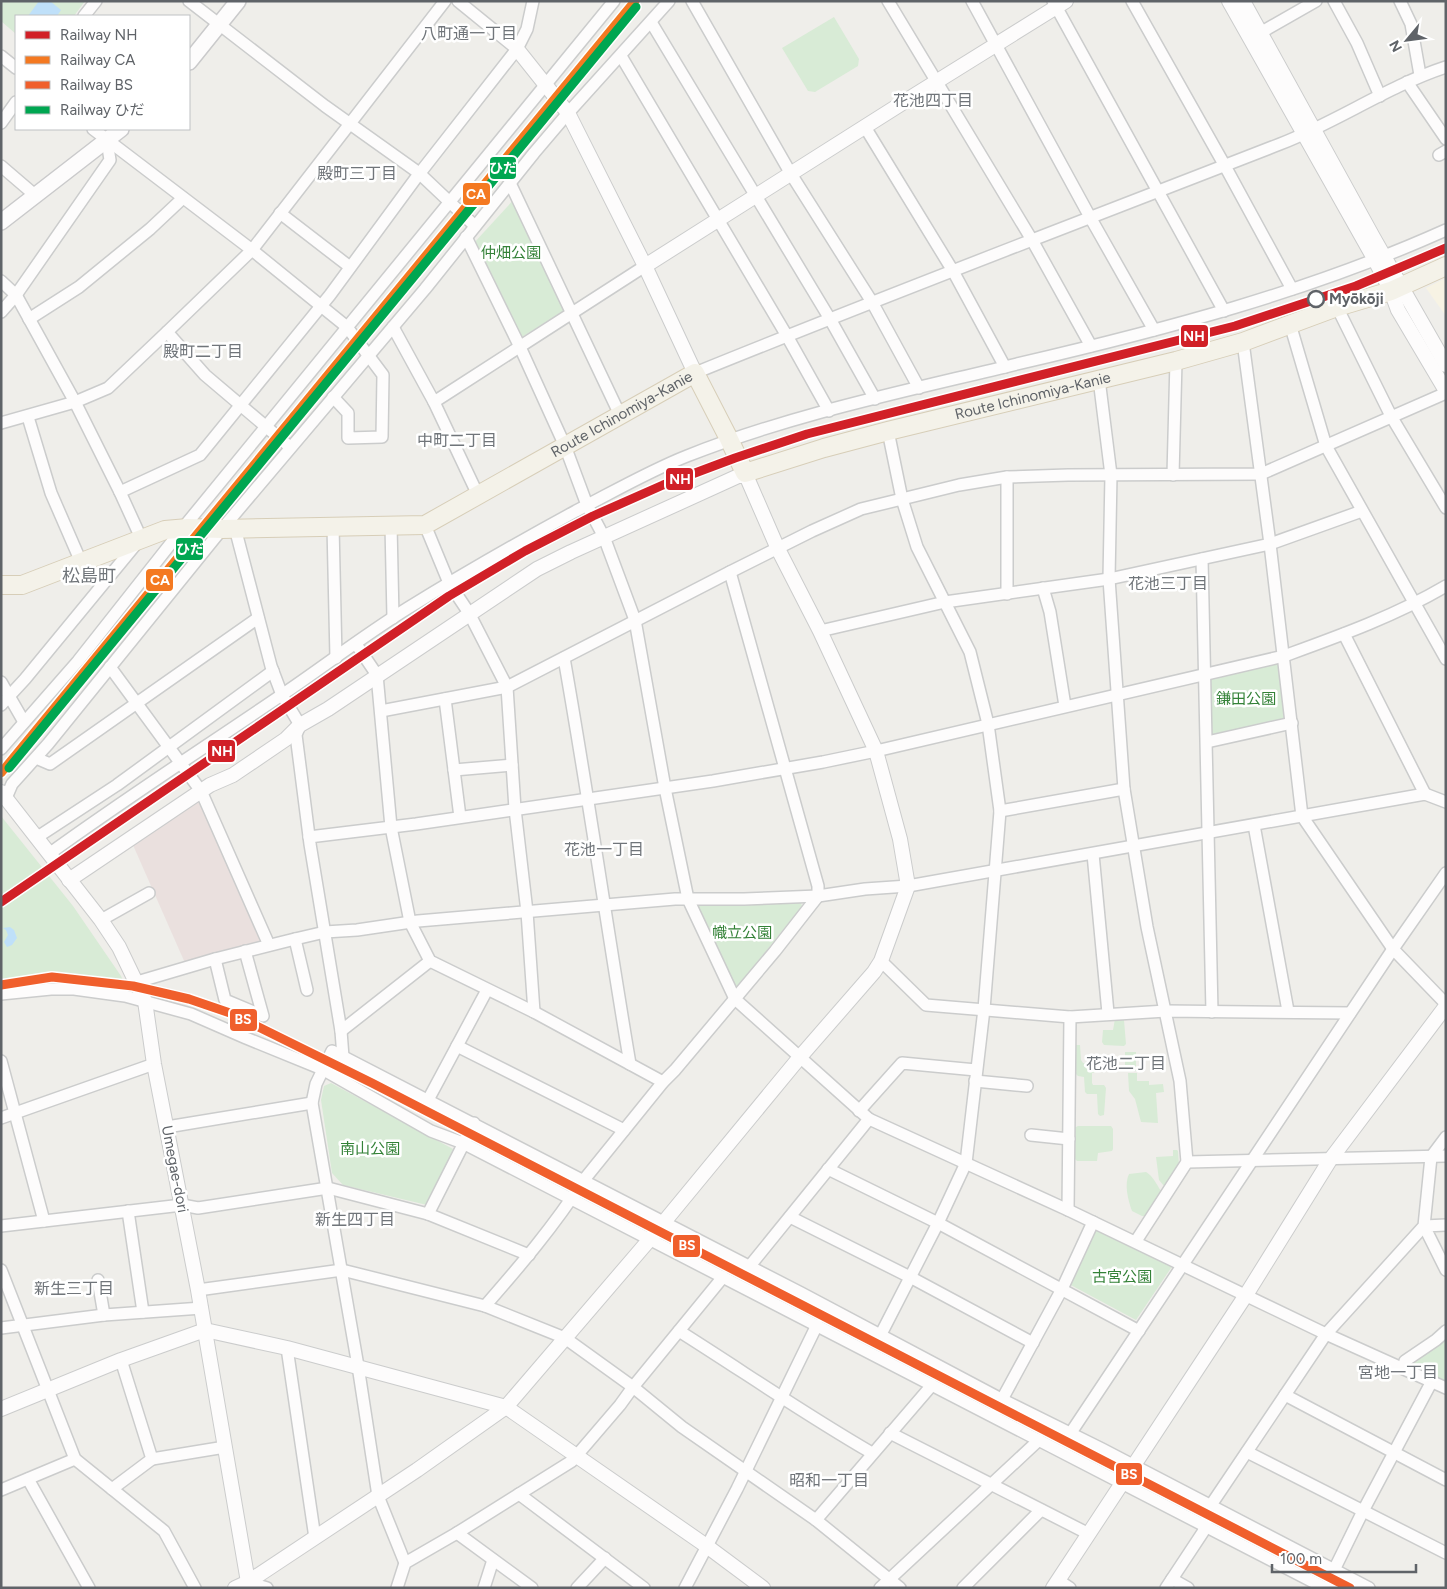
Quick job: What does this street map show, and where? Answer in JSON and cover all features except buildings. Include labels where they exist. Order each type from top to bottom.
[{"type":"main road","points":[[190,61],[238,1]]},
{"type":"main road","points":[[1,222],[120,130]]},
{"type":"main road","name":"Route Ichinomiya-Kanie","points":[[1,585],[22,585],[166,530],[183,528],[425,525],[695,373],[745,473],[824,448],[888,431],[1176,361],[1243,342],[1336,307],[1396,289],[1446,266]]},
{"type":"street","points":[[85,15],[96,1]]},
{"type":"street","points":[[189,1],[349,124],[419,173],[476,226]]},
{"type":"street","points":[[1,423],[28,417],[75,402],[108,388],[167,332],[252,250],[445,1]]},
{"type":"street","points":[[458,1],[517,49],[568,114],[645,266],[695,373],[872,302],[1309,133],[1420,75],[1446,67]]},
{"type":"street","points":[[1,749],[78,661],[183,528],[614,1]]},
{"type":"street","points":[[4,795],[229,528],[290,447],[393,327],[510,183],[568,114],[669,1]]},
{"type":"street","points":[[692,1],[791,174],[872,302],[919,388]]},
{"type":"street","points":[[888,1],[1032,240],[1091,346]]},
{"type":"street","points":[[972,1],[1154,330]]},
{"type":"street","points":[[1132,1],[1292,289]]},
{"type":"street","points":[[1229,1],[1309,133],[1396,289],[1446,365]]},
{"type":"street","points":[[1243,1],[1309,133]]},
{"type":"street","points":[[1260,34],[1316,1]]},
{"type":"street","points":[[1334,1],[1357,43],[1380,96]]},
{"type":"street","points":[[1400,1],[1410,24],[1420,75]]},
{"type":"street","points":[[120,492],[200,455],[350,268],[419,173],[517,49],[527,29],[534,2]]},
{"type":"street","points":[[434,402],[645,266],[996,46],[1059,3],[1224,311]]},
{"type":"street","points":[[650,22],[830,319],[875,398]]},
{"type":"street","points":[[1,56],[15,67]]},
{"type":"street","points":[[620,56],[787,336],[829,411]]},
{"type":"street","points":[[1407,82],[1446,139]]},
{"type":"street","points":[[1,123],[15,103]]},
{"type":"street","points":[[865,127],[952,271],[1005,367]]},
{"type":"street","points":[[94,130],[252,250],[347,327],[383,375],[382,437],[348,438],[348,413],[333,396]]},
{"type":"street","points":[[1,312],[16,295],[110,160],[107,141]]},
{"type":"street","points":[[1,166],[36,196]]},
{"type":"street","points":[[510,183],[620,416]]},
{"type":"street","points":[[29,319],[80,287],[184,198]]},
{"type":"street","points":[[280,213],[350,268]]},
{"type":"street","points":[[49,854],[94,821],[393,618],[449,583],[518,542],[587,505],[689,455],[875,398],[1091,346],[1224,311],[1335,276],[1446,230]]},
{"type":"street","points":[[466,238],[520,347],[565,446],[587,505],[604,537],[636,620],[665,788],[688,899],[735,999],[869,1119],[1136,1241],[1326,1334],[1446,1388]]},
{"type":"street","points":[[1,280],[16,295],[75,402],[141,538],[25,679],[1,705]]},
{"type":"street","points":[[381,711],[507,687],[730,572],[861,509],[959,485],[1007,477],[1261,474],[1446,392],[1398,310],[1396,289]]},
{"type":"street","points":[[1336,307],[1391,416],[1446,508]]},
{"type":"street","points":[[1290,324],[1326,446],[1446,659]]},
{"type":"street","points":[[393,327],[434,402],[478,495]]},
{"type":"street","points":[[167,332],[205,375],[239,406],[290,447]]},
{"type":"street","points":[[1061,1585],[1089,1534],[1246,1295],[1330,1160],[1446,1005],[1393,949],[1302,816],[1284,656],[1243,342]]},
{"type":"street","points":[[1172,475],[1176,361]]},
{"type":"street","points":[[1099,380],[1111,475],[1109,579],[1124,789],[1146,927],[1180,1081],[1187,1162],[1136,1241]]},
{"type":"street","points":[[28,417],[51,493],[81,562]]},
{"type":"street","points":[[880,1336],[938,1223],[966,1163],[984,1009],[1000,811],[988,724],[970,652],[916,548],[902,498],[888,431]]},
{"type":"street","points":[[69,880],[201,791],[233,775],[286,739],[300,725],[328,709],[376,675],[537,569],[745,473],[778,549],[820,631],[876,751],[900,839],[908,886],[881,961],[874,972],[800,1057],[664,1223],[506,1407],[250,1585]]},
{"type":"street","points":[[1006,594],[1007,477]]},
{"type":"street","points":[[820,631],[944,602],[1109,579],[1270,544],[1362,511]]},
{"type":"street","points":[[391,525],[393,618]]},
{"type":"street","points":[[425,525],[449,583],[469,613],[507,687],[514,809],[527,912],[534,1012]]},
{"type":"street","points":[[333,526],[336,658]]},
{"type":"street","points":[[229,528],[273,671],[282,695],[300,725]]},
{"type":"street","points":[[1202,559],[1212,1012]]},
{"type":"street","points":[[485,1306],[529,1255],[572,1199],[582,1181],[663,1082],[775,952],[818,896],[818,886],[730,572]]},
{"type":"street","points":[[309,837],[665,788],[876,751],[1284,656],[1344,634],[1416,604],[1446,586]]},
{"type":"street","points":[[1044,588],[1050,612],[1065,706]]},
{"type":"street","points":[[36,758],[50,764],[258,618]]},
{"type":"street","points":[[1344,634],[1425,794]]},
{"type":"street","points":[[356,644],[376,675],[391,827],[410,922],[430,961],[534,1012],[663,1082]]},
{"type":"street","points":[[564,658],[589,798],[604,906],[630,1064]]},
{"type":"street","points":[[110,667],[201,791],[269,945]]},
{"type":"street","points":[[36,838],[117,785],[273,671]]},
{"type":"street","points":[[1,682],[24,722]]},
{"type":"street","points":[[445,699],[460,817]]},
{"type":"street","points":[[1207,742],[1292,724]]},
{"type":"street","points":[[300,725],[296,735],[309,837],[344,1057]]},
{"type":"street","points":[[454,770],[512,765]]},
{"type":"street","points":[[1000,811],[1124,789]]},
{"type":"street","points":[[137,982],[245,951],[325,932],[410,922],[688,899],[818,896],[908,886],[1425,794],[1446,802]]},
{"type":"street","name":"Umegae-dori","points":[[4,795],[101,920],[119,947],[145,1001],[154,1064],[202,1308],[250,1585]]},
{"type":"street","points":[[1254,824],[1288,1011]]},
{"type":"street","points":[[1093,854],[1108,1013]]},
{"type":"street","points":[[1070,1434],[1350,1013],[1446,873]]},
{"type":"street","points":[[101,920],[149,894]]},
{"type":"street","points":[[295,939],[307,990]]},
{"type":"street","points":[[215,959],[225,1000],[263,1016],[245,951]]},
{"type":"street","points":[[341,1031],[430,961]]},
{"type":"street","points":[[881,961],[926,1005],[1070,1016],[1166,1011],[1350,1013]]},
{"type":"street","points":[[1,994],[51,989],[74,989],[145,1001],[191,1014],[322,1069],[431,1131],[463,1143],[1327,1588],[1363,1511],[1432,1381]]},
{"type":"street","points":[[428,1100],[488,990]]},
{"type":"street","points":[[1068,1210],[1070,1016]]},
{"type":"street","points":[[457,1046],[624,1130]]},
{"type":"street","points":[[397,1588],[405,1563],[378,1496],[342,1270],[312,1103],[316,1084],[332,1051],[1369,1588]]},
{"type":"street","points":[[1,1061],[44,1221]]},
{"type":"street","points":[[859,1111],[902,1063],[1027,1086]]},
{"type":"street","points":[[1,1118],[154,1064]]},
{"type":"street","points":[[167,1127],[312,1103]]},
{"type":"street","points":[[749,1267],[869,1119]]},
{"type":"street","points":[[428,1214],[474,1123]]},
{"type":"street","points":[[1031,1134],[1069,1139]]},
{"type":"street","points":[[1446,1137],[1431,1157],[1424,1226],[1446,1270]]},
{"type":"street","points":[[1187,1162],[1446,1156]]},
{"type":"street","points":[[828,1169],[938,1223],[1139,1331]]},
{"type":"street","points":[[1,1226],[182,1205],[198,1208],[328,1188],[428,1214],[529,1255]]},
{"type":"street","points":[[128,1210],[142,1312]]},
{"type":"street","points":[[790,1217],[910,1277],[1033,1344]]},
{"type":"street","points":[[993,1416],[1062,1289],[1093,1222]]},
{"type":"street","points":[[1188,1588],[1169,1583],[1204,1532],[1211,1505],[1326,1334],[1424,1226],[1446,1224]]},
{"type":"street","points":[[1,1270],[75,1459],[164,1531],[195,1588]]},
{"type":"street","points":[[198,1290],[342,1270],[485,1306],[565,1338],[633,1387],[682,1427],[816,1520],[900,1588]]},
{"type":"street","points":[[405,1563],[457,1533],[572,1461],[620,1405],[723,1277]]},
{"type":"street","points":[[98,1280],[104,1314]]},
{"type":"street","points":[[1,1328],[104,1314],[202,1308]]},
{"type":"street","points":[[685,1588],[746,1472],[817,1325]]},
{"type":"street","points":[[1,1409],[122,1360],[205,1330],[287,1348],[506,1407],[578,1455],[763,1588]]},
{"type":"street","points":[[679,1331],[782,1396],[822,1424],[872,1453]]},
{"type":"street","points":[[1403,1368],[1405,1361],[1446,1331]]},
{"type":"street","points":[[287,1348],[315,1538]]},
{"type":"street","points":[[122,1360],[152,1459]]},
{"type":"street","points":[[816,1520],[932,1385]]},
{"type":"street","points":[[1285,1395],[1446,1480]]},
{"type":"street","points":[[890,1433],[1089,1534]]},
{"type":"street","points":[[880,1588],[1040,1440]]},
{"type":"street","points":[[112,1489],[152,1459],[225,1447]]},
{"type":"street","points":[[1247,1452],[1446,1553]]},
{"type":"street","points":[[1,1490],[75,1459]]},
{"type":"street","points":[[28,1479],[89,1588]]},
{"type":"street","points":[[519,1494],[644,1588]]},
{"type":"street","points":[[963,1588],[1041,1510]]},
{"type":"street","points":[[457,1533],[532,1588]]},
{"type":"street","points":[[577,1588],[605,1558]]},
{"type":"street","points":[[484,1588],[493,1560]]},
{"type":"street","points":[[235,1588],[250,1585],[267,1588]]},
{"type":"shaded area","points":[[1446,278],[1446,316],[1426,288]]},
{"type":"shaded area","points":[[200,801],[263,941],[185,963],[133,845]]},
{"type":"green space","points":[[1,1],[85,1],[75,15],[15,15],[15,33],[1,21]]},
{"type":"green space","points":[[834,17],[859,59],[858,66],[815,92],[808,91],[782,48]]},
{"type":"green space","name":"仲畑公園","points":[[517,196],[567,309],[522,337],[473,244]]},
{"type":"green space","name":"鎌田公園","points":[[1280,662],[1285,720],[1212,736],[1209,679]]},
{"type":"green space","points":[[1,816],[73,906],[121,976],[127,989],[48,983],[1,989]]},
{"type":"green space","name":"幟立公園","points":[[801,903],[802,906],[736,989],[697,904]]},
{"type":"green space","points":[[1115,1019],[1124,1020],[1126,1044],[1124,1046],[1104,1045],[1102,1042],[1103,1030],[1113,1030]]},
{"type":"green space","points":[[1075,1045],[1080,1045],[1083,1063],[1099,1064],[1100,1071],[1092,1073],[1092,1083],[1093,1085],[1104,1085],[1106,1088],[1104,1115],[1100,1116],[1098,1114],[1097,1094],[1087,1094],[1085,1092],[1084,1077],[1078,1076],[1075,1073]]},
{"type":"green space","points":[[1125,1052],[1136,1052],[1136,1071],[1125,1071]]},
{"type":"green space","points":[[1128,1073],[1137,1073],[1137,1081],[1149,1081],[1149,1085],[1163,1084],[1164,1092],[1156,1093],[1158,1123],[1141,1122],[1135,1099],[1129,1091]]},
{"type":"green space","name":"南山公園","points":[[331,1083],[453,1149],[427,1205],[343,1185],[332,1173],[321,1100],[324,1086]]},
{"type":"green space","points":[[1078,1126],[1111,1126],[1113,1129],[1112,1151],[1098,1153],[1097,1161],[1077,1161],[1075,1159],[1074,1128]]},
{"type":"green space","points":[[1173,1150],[1178,1151],[1179,1165],[1164,1186],[1159,1180],[1156,1157],[1173,1156]]},
{"type":"green space","points":[[1146,1172],[1153,1178],[1161,1191],[1145,1216],[1142,1216],[1132,1211],[1128,1197],[1127,1182],[1129,1174]]},
{"type":"green space","name":"古宮公園","points":[[1095,1229],[1173,1265],[1136,1320],[1067,1283]]},
{"type":"green space","points":[[1446,1336],[1446,1381],[1412,1365],[1411,1361]]},
{"type":"water","points":[[39,1],[50,1],[61,10],[58,15],[29,15]]},
{"type":"water","points":[[10,927],[14,930],[17,938],[12,945],[7,947],[4,942],[8,935],[3,928]]},
{"type":"rail line","name":"CA","points":[[1,773],[635,1]]},
{"type":"rail line","name":"ひだ","points":[[9,768],[636,7]]},
{"type":"rail line","name":"NH","points":[[1,902],[449,596],[525,551],[593,516],[663,485],[807,434],[1235,326],[1356,286],[1446,248]]},
{"type":"rail line","name":"BS","points":[[1,985],[52,977],[133,986],[189,999],[230,1013],[372,1083],[1350,1588]]},
{"type":"place","name":"Myōkōji","points":[[1316,299]]},
{"type":"district","name":"八町通一丁目","points":[[469,33]]},
{"type":"district","name":"花池四丁目","points":[[933,100]]},
{"type":"district","name":"殿町三丁目","points":[[357,173]]},
{"type":"district","name":"殿町二丁目","points":[[203,351]]},
{"type":"district","name":"中町二丁目","points":[[457,440]]},
{"type":"district","name":"松島町","points":[[89,576]]},
{"type":"district","name":"花池三丁目","points":[[1168,583]]},
{"type":"district","name":"花池一丁目","points":[[604,849]]},
{"type":"district","name":"花池二丁目","points":[[1126,1063]]},
{"type":"district","name":"新生四丁目","points":[[355,1219]]},
{"type":"district","name":"新生三丁目","points":[[74,1288]]},
{"type":"district","name":"宮地一丁目","points":[[1398,1372]]},
{"type":"district","name":"昭和一丁目","points":[[829,1480]]}]
